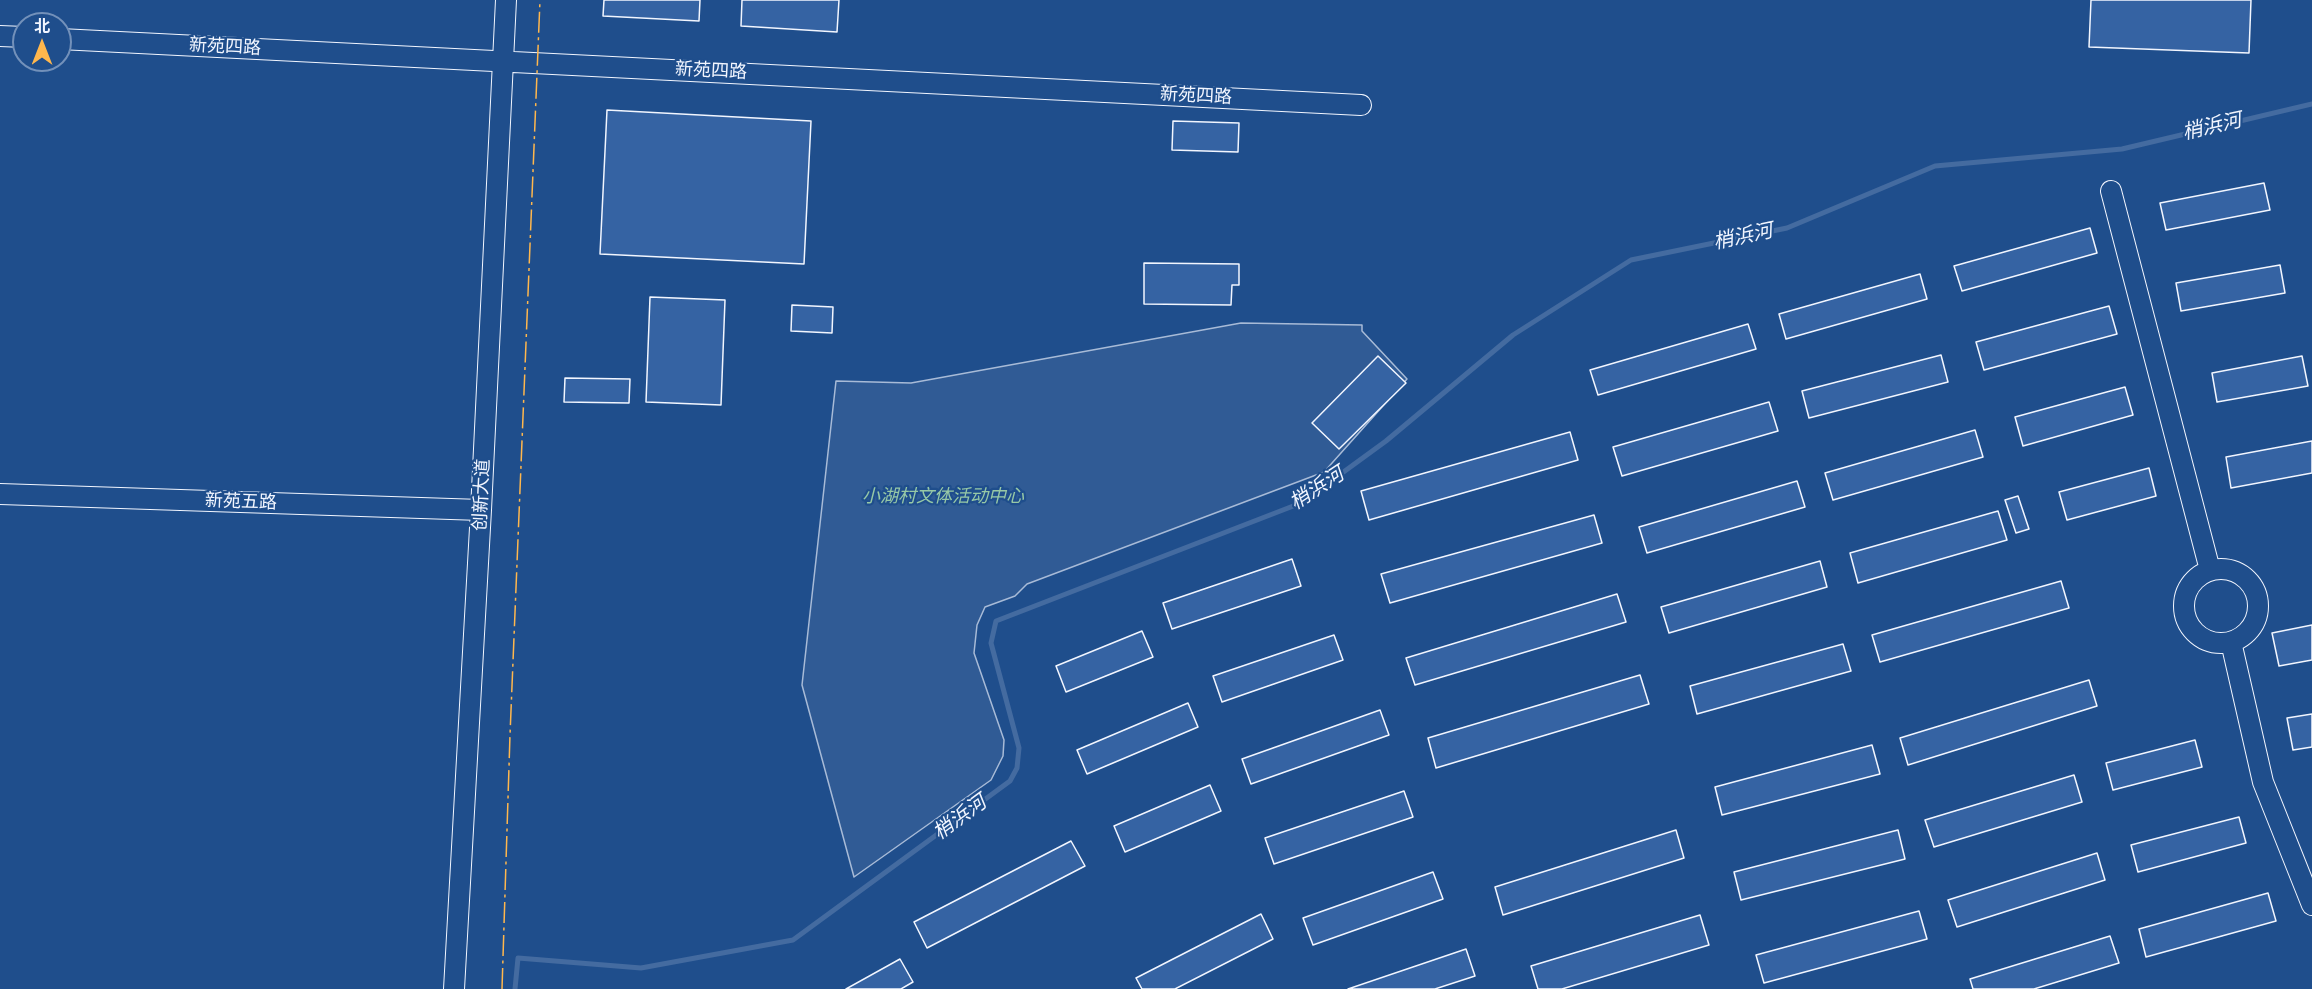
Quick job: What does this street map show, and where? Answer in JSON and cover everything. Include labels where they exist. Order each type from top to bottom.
[{"type":"street","name":"创新大道","points":[[454,989],[481,510],[506,0]]},
{"type":"street","name":"新苑四路","points":[[72,40],[1361,105]]},
{"type":"street","points":[[2111,191],[2210,570]]},
{"type":"street","name":"新苑五路","points":[[0,494],[481,510]]},
{"type":"street","points":[[2223,568],[2236,572],[2247,579],[2255,589],[2258,602],[2257,615],[2252,627],[2231,642],[2217,643],[2205,640],[2194,633],[2186,622],[2183,609],[2187,591],[2198,575],[2210,570],[2223,568]]},
{"type":"street","points":[[2231,642],[2263,782],[2312,905]]},
{"type":"shaded area","name":"小湖村文体活动中心","points":[[1241,323],[1362,325],[1362,331],[1407,379],[1324,472],[1027,584],[1015,596],[985,607],[977,625],[974,653],[1004,740],[1003,756],[991,780],[854,877],[802,685],[836,381],[911,383]]},
{"type":"building","points":[[604,0],[700,0],[699,21],[603,16]]},
{"type":"building","points":[[742,0],[839,0],[837,32],[741,26]]},
{"type":"building","points":[[2091,0],[2251,0],[2249,53],[2089,47]]},
{"type":"building","points":[[607,110],[811,121],[804,264],[600,254]]},
{"type":"building","points":[[1173,121],[1239,123],[1238,152],[1172,150]]},
{"type":"building","points":[[2264,183],[2270,210],[2166,230],[2160,203]]},
{"type":"building","points":[[2090,228],[2097,253],[1962,291],[1954,266]]},
{"type":"building","points":[[1144,263],[1239,264],[1239,285],[1232,285],[1231,305],[1144,304]]},
{"type":"building","points":[[2280,265],[2285,293],[2181,311],[2176,283]]},
{"type":"building","points":[[1920,274],[1927,299],[1786,339],[1779,314]]},
{"type":"building","points":[[650,297],[725,300],[721,405],[646,402]]},
{"type":"building","points":[[792,305],[833,307],[832,333],[791,331]]},
{"type":"building","points":[[2109,306],[2117,334],[1984,370],[1976,342]]},
{"type":"building","points":[[1748,324],[1756,349],[1598,395],[1590,370]]},
{"type":"building","points":[[1941,355],[1948,382],[1809,418],[1802,391]]},
{"type":"building","points":[[1378,356],[1406,383],[1339,449],[1312,423]]},
{"type":"building","points":[[2302,356],[2308,386],[2217,402],[2212,373]]},
{"type":"building","points":[[565,378],[630,379],[629,403],[564,402]]},
{"type":"building","points":[[2125,387],[2133,415],[2023,446],[2015,417]]},
{"type":"building","points":[[1769,402],[1778,431],[1622,476],[1613,447]]},
{"type":"building","points":[[1975,430],[1983,457],[1833,500],[1825,473]]},
{"type":"building","points":[[1570,432],[1578,460],[1369,520],[1361,491]]},
{"type":"building","points":[[2312,441],[2312,473],[2231,488],[2226,457]]},
{"type":"building","points":[[2149,468],[2156,496],[2067,520],[2059,492]]},
{"type":"building","points":[[1797,481],[1805,507],[1647,553],[1639,527]]},
{"type":"building","points":[[2018,496],[2029,529],[2016,533],[2005,500]]},
{"type":"building","points":[[1998,511],[2007,540],[1858,583],[1850,553]]},
{"type":"building","points":[[1594,515],[1602,543],[1390,603],[1381,574]]},
{"type":"building","points":[[1292,559],[1301,586],[1172,629],[1163,603]]},
{"type":"building","points":[[1820,561],[1827,587],[1669,633],[1661,607]]},
{"type":"building","points":[[2061,581],[2069,608],[1880,662],[1872,635]]},
{"type":"building","points":[[1617,594],[1626,622],[1415,685],[1406,658]]},
{"type":"building","points":[[2312,625],[2312,660],[2279,666],[2272,633]]},
{"type":"building","points":[[1142,631],[1153,657],[1066,692],[1056,666]]},
{"type":"building","points":[[1334,635],[1343,660],[1222,702],[1213,676]]},
{"type":"building","points":[[1843,644],[1851,671],[1697,714],[1690,686]]},
{"type":"building","points":[[1640,675],[1649,704],[1436,768],[1428,738]]},
{"type":"building","points":[[2089,680],[2097,706],[1908,765],[1900,738]]},
{"type":"building","points":[[1188,703],[1198,727],[1087,774],[1077,750]]},
{"type":"building","points":[[1380,710],[1389,735],[1251,784],[1242,759]]},
{"type":"building","points":[[2312,714],[2312,747],[2293,750],[2287,718]]},
{"type":"building","points":[[2195,740],[2202,767],[2113,790],[2106,763]]},
{"type":"building","points":[[1872,745],[1880,774],[1722,815],[1715,787]]},
{"type":"building","points":[[2074,775],[2082,802],[1934,847],[1925,820]]},
{"type":"building","points":[[1210,785],[1221,811],[1125,852],[1114,826]]},
{"type":"building","points":[[1404,791],[1413,817],[1274,864],[1265,838]]},
{"type":"building","points":[[2239,817],[2246,843],[2138,872],[2131,845]]},
{"type":"building","points":[[1676,830],[1684,858],[1503,915],[1495,887]]},
{"type":"building","points":[[1898,830],[1905,859],[1741,900],[1734,872]]},
{"type":"building","points":[[1071,841],[1085,866],[927,948],[914,922]]},
{"type":"building","points":[[2097,853],[2105,880],[1957,927],[1948,900]]},
{"type":"building","points":[[1433,872],[1443,899],[1313,945],[1303,918]]},
{"type":"building","points":[[2268,893],[2276,921],[2146,957],[2139,929]]},
{"type":"building","points":[[1919,911],[1927,939],[1764,983],[1756,955]]},
{"type":"building","points":[[1261,914],[1273,939],[1175,989],[1142,989],[1136,978]]},
{"type":"building","points":[[1700,915],[1709,945],[1562,989],[1538,989],[1531,966]]},
{"type":"building","points":[[2110,936],[2119,963],[2034,989],[1973,989],[1970,979]]},
{"type":"building","points":[[1466,949],[1475,976],[1435,989],[1348,989]]},
{"type":"building","points":[[900,959],[913,982],[901,989],[846,989]]},
{"type":"waterway","name":"梢浜河","points":[[515,989],[518,958],[641,968],[793,940],[1010,781],[1017,768],[1019,748],[991,643],[996,621],[1301,503],[1386,441],[1513,335],[1631,260],[1787,228],[1935,166],[2122,149],[2312,104]]},
{"type":"power","points":[[502,989],[540,0]]}]
